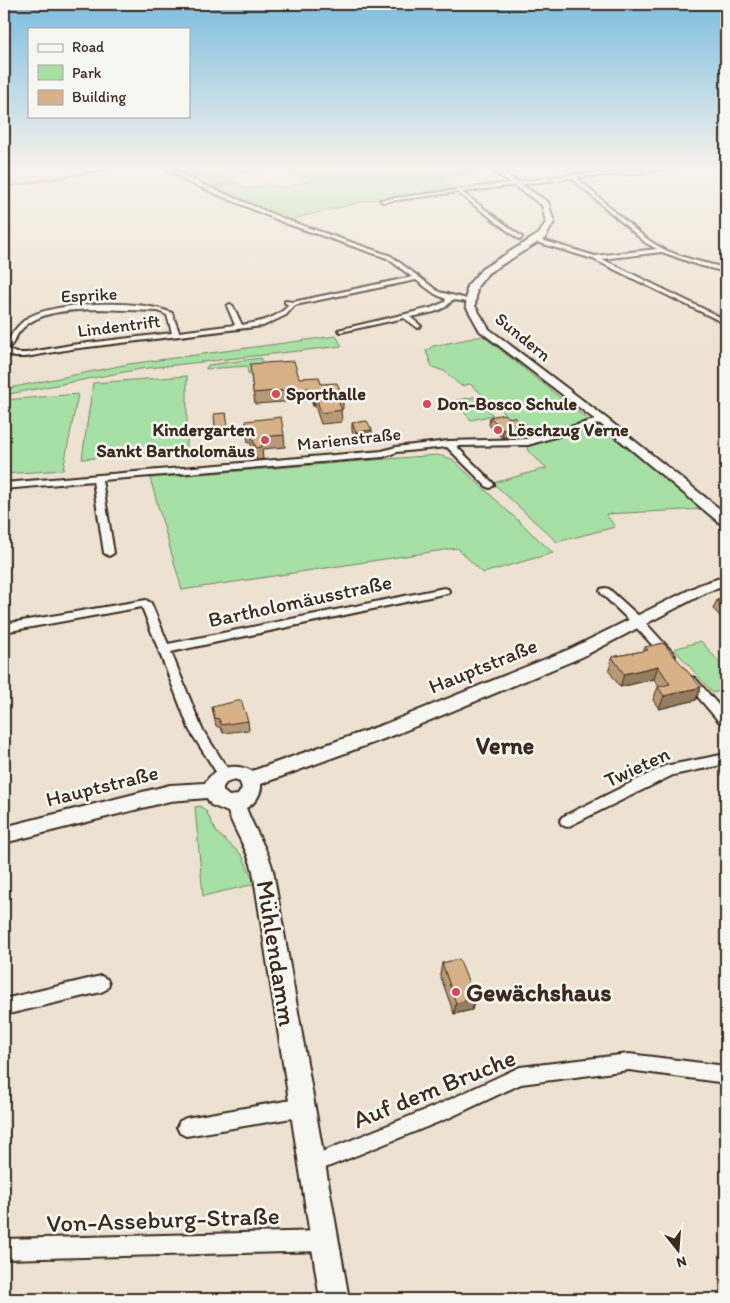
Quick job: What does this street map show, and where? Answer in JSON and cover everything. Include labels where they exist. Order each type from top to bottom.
[{"type":"street","points":[[303,228],[389,257],[436,293],[450,298],[468,300],[471,286],[478,277],[535,240],[548,228]]},
{"type":"street","points":[[506,228],[520,238]]},
{"type":"street","points":[[632,228],[648,242],[663,250],[700,264],[726,270]]},
{"type":"street","points":[[535,240],[595,258],[726,322]]},
{"type":"street","points":[[595,258],[663,250]]},
{"type":"street","name":"Lindentrift","points":[[4,349],[15,355],[26,355],[263,324],[276,320],[284,314],[290,303],[416,278]]},
{"type":"street","points":[[341,330],[442,306],[450,298]]},
{"type":"street","name":"Sundern","points":[[468,300],[475,318],[485,331],[602,420],[726,520]]},
{"type":"street","points":[[230,306],[239,326]]},
{"type":"street","name":"Esprike","points":[[4,349],[9,345],[11,336],[17,328],[29,320],[64,309],[82,307],[159,309],[170,314],[176,334]]},
{"type":"street","points":[[406,316],[418,326]]},
{"type":"street","name":"Marienstraße","points":[[4,486],[383,454],[396,450],[449,444],[485,445],[528,442],[602,420]]},
{"type":"street","points":[[449,444],[490,485]]},
{"type":"street","points":[[97,479],[109,553]]},
{"type":"street","name":"Hauptstraße","points":[[250,780],[273,770],[391,729],[576,653],[704,588],[726,581]]},
{"type":"street","name":"Bartholomäusstraße","points":[[164,649],[444,591]]},
{"type":"street","points":[[605,591],[638,622],[726,722]]},
{"type":"street","points":[[4,628],[146,603],[201,742],[225,774]]},
{"type":"street","name":"Twieten","points":[[567,821],[670,770],[726,759]]},
{"type":"street","points":[[240,773],[250,780],[252,790],[241,802],[235,804],[219,802],[213,794],[212,790],[216,781],[225,774],[240,773]]},
{"type":"street","name":"Hauptstraße","points":[[4,835],[170,793],[212,790]]},
{"type":"street","name":"Mühlendamm","points":[[235,804],[243,828],[260,859],[264,871],[334,1299]]},
{"type":"street","points":[[4,1007],[101,984]]},
{"type":"street","name":"Auf dem Bruche","points":[[313,1164],[445,1111],[520,1076],[629,1062],[726,1075]]},
{"type":"street","points":[[186,1127],[303,1107]]},
{"type":"street","name":"Von-Asseburg-Straße","points":[[4,1249],[325,1241]]},
{"type":"green space","points":[[336,336],[342,346],[140,369],[4,395],[4,389],[129,364]]},
{"type":"green space","points":[[483,336],[590,421],[533,437],[470,384],[461,386],[444,371],[432,367],[426,351],[433,346]]},
{"type":"green space","points":[[261,358],[262,372],[248,373],[247,366],[206,369],[208,365]]},
{"type":"green space","points":[[187,376],[187,451],[82,459],[93,383]]},
{"type":"green space","points":[[78,394],[63,470],[4,474],[4,400]]},
{"type":"green space","points":[[474,397],[493,415],[471,420],[453,401]]},
{"type":"green space","points":[[598,426],[705,509],[606,514],[615,527],[557,542],[493,483],[547,468],[528,451],[527,446]]},
{"type":"green space","points":[[437,455],[452,459],[553,553],[483,573],[457,548],[182,590],[150,478]]},
{"type":"green space","points":[[701,641],[726,670],[726,689],[713,693],[674,649]]},
{"type":"green space","points":[[200,806],[206,811],[217,833],[242,855],[255,884],[203,896],[195,807]]},
{"type":"building","points":[[294,361],[299,378],[319,377],[321,384],[337,383],[343,397],[337,398],[342,410],[321,413],[311,388],[253,393],[250,364]]},
{"type":"building","points":[[226,413],[228,426],[215,427],[214,414]]},
{"type":"building","points":[[504,414],[508,418],[514,417],[523,425],[503,430],[490,417]]},
{"type":"building","points":[[281,417],[284,435],[261,437],[262,447],[256,448],[249,430],[247,431],[246,421]]},
{"type":"building","points":[[367,421],[372,430],[356,432],[352,423]]},
{"type":"building","points":[[726,598],[726,610],[717,600]]},
{"type":"building","points":[[663,643],[701,687],[664,696],[658,687],[670,684],[658,666],[624,674],[612,657],[648,650],[645,647]]},
{"type":"building","points":[[241,700],[248,721],[221,725],[219,719],[215,718],[212,707]]},
{"type":"building","points":[[459,959],[475,998],[456,1003],[442,963]]},
{"type":"place","name":"Sporthalle","points":[[276,394]]},
{"type":"place","name":"Don-Bosco Schule","points":[[427,404]]},
{"type":"place","name":"Löschzug Verne","points":[[498,430]]},
{"type":"place","name":"Kindergarten Sankt Bartholomäus","points":[[265,440]]},
{"type":"place","name":"Gewächshaus","points":[[456,992]]},
{"type":"district","name":"Verne","points":[[505,746]]}]
